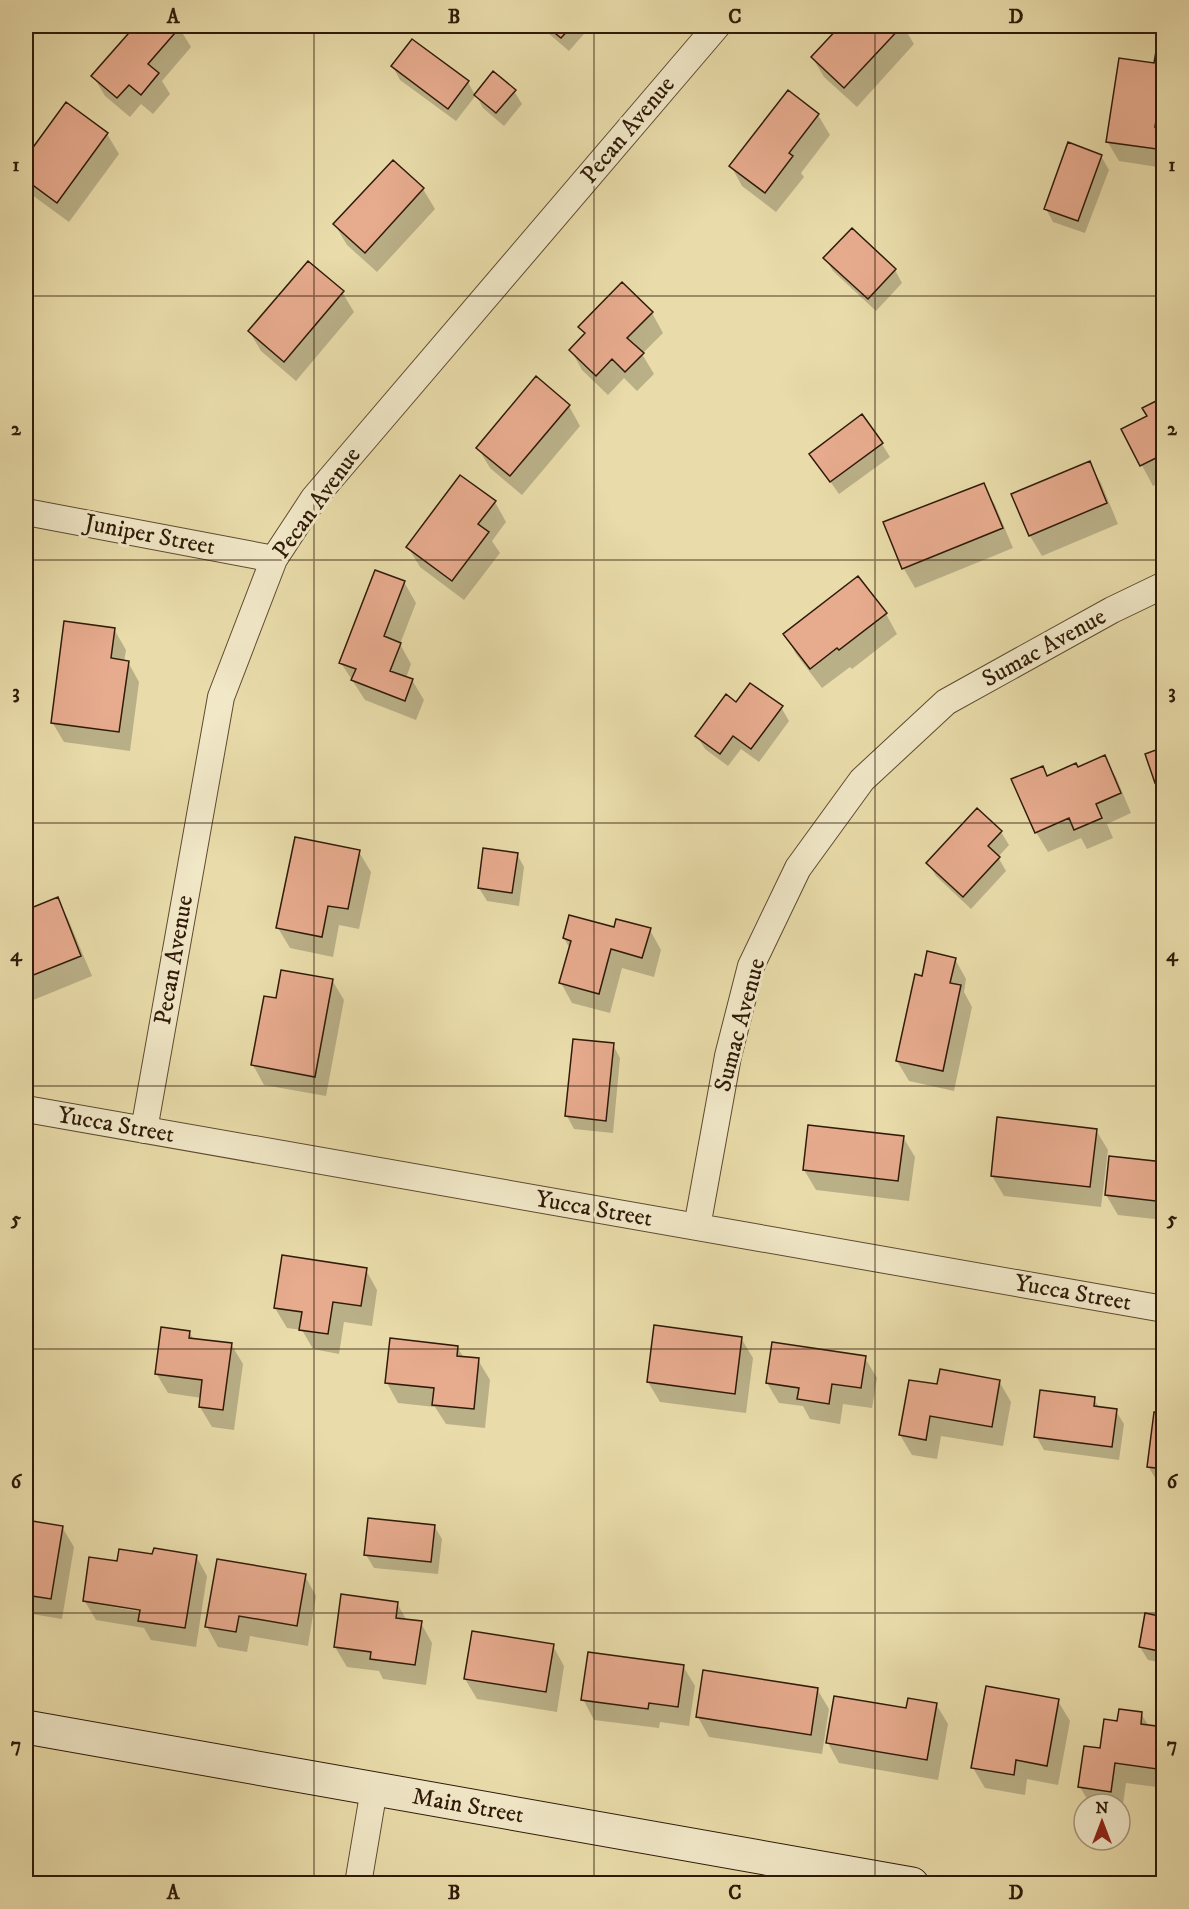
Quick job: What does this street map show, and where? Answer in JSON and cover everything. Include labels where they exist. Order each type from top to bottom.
[{"type":"main road","name":"Main Street","points":[[26,1727],[912,1884]]},
{"type":"street","name":"Pecan Avenue","points":[[144,1130],[221,697],[274,559],[314,498],[717,26]]},
{"type":"street","name":"Juniper Street","points":[[26,512],[274,559]]},
{"type":"street","name":"Sumac Avenue","points":[[697,1227],[728,1056],[751,966],[798,868],[862,780],[946,702],[1112,610],[1164,585]]},
{"type":"street","name":"Yucca Street","points":[[26,1108],[1164,1309]]},
{"type":"street","points":[[358,1884],[374,1789]]},
{"type":"building","points":[[135,26],[181,26],[148,64],[159,73],[141,95],[129,85],[117,98],[91,76]]},
{"type":"building","points":[[546,26],[572,26],[561,38]]},
{"type":"building","points":[[840,26],[902,26],[844,88],[811,57]]},
{"type":"building","points":[[412,39],[469,81],[448,109],[391,66]]},
{"type":"building","points":[[1158,40],[1164,41],[1164,95],[1160,95],[1155,127],[1164,128],[1164,150],[1106,142],[1119,58],[1154,63]]},
{"type":"building","points":[[493,71],[516,90],[496,113],[474,95]]},
{"type":"building","points":[[788,90],[819,114],[789,153],[793,156],[765,193],[729,166]]},
{"type":"building","points":[[66,102],[108,133],[57,203],[26,180],[26,157]]},
{"type":"building","points":[[1068,142],[1102,155],[1078,221],[1044,209]]},
{"type":"building","points":[[393,160],[424,188],[365,253],[333,224]]},
{"type":"building","points":[[852,228],[896,269],[868,299],[823,258]]},
{"type":"building","points":[[308,261],[344,291],[284,362],[248,331]]},
{"type":"building","points":[[622,282],[653,312],[627,338],[644,353],[625,372],[612,359],[596,376],[569,350],[585,333],[578,327]]},
{"type":"building","points":[[536,376],[570,405],[510,476],[476,448]]},
{"type":"building","points":[[1164,397],[1164,454],[1140,466],[1121,429],[1147,416],[1142,408]]},
{"type":"building","points":[[862,414],[883,443],[830,482],[809,454]]},
{"type":"building","points":[[1090,461],[1107,503],[1029,536],[1011,494]]},
{"type":"building","points":[[460,475],[496,501],[478,524],[489,532],[452,581],[406,547]]},
{"type":"building","points":[[984,483],[1003,528],[902,569],[883,522]]},
{"type":"building","points":[[375,570],[405,581],[384,636],[401,643],[390,671],[413,679],[405,701],[351,680],[356,669],[339,663]]},
{"type":"building","points":[[858,576],[887,613],[810,669],[783,634]]},
{"type":"building","points":[[64,621],[115,628],[111,658],[129,661],[119,732],[51,723]]},
{"type":"building","points":[[750,683],[783,706],[751,749],[733,736],[720,754],[695,736],[726,694],[736,702]]},
{"type":"building","points":[[1164,747],[1164,780],[1155,783],[1145,754]]},
{"type":"building","points":[[1105,755],[1121,793],[1096,804],[1102,818],[1074,830],[1069,818],[1035,833],[1011,779],[1043,766],[1047,776],[1076,763],[1078,767]]},
{"type":"building","points":[[977,808],[1002,831],[988,846],[1000,857],[963,897],[926,863]]},
{"type":"building","points":[[295,837],[360,850],[348,909],[328,906],[322,937],[276,928]]},
{"type":"building","points":[[483,848],[518,853],[512,893],[478,888]]},
{"type":"building","points":[[58,897],[81,956],[26,978],[26,910]]},
{"type":"building","points":[[569,915],[614,927],[616,919],[651,928],[642,958],[611,949],[599,994],[559,983],[571,941],[563,938]]},
{"type":"building","points":[[927,951],[956,958],[950,983],[961,985],[943,1071],[896,1061],[915,974],[922,976]]},
{"type":"building","points":[[281,970],[333,979],[315,1077],[251,1065],[264,996],[276,998]]},
{"type":"building","points":[[573,1039],[614,1043],[606,1121],[565,1116]]},
{"type":"building","points":[[997,1117],[1097,1129],[1090,1187],[991,1176]]},
{"type":"building","points":[[808,1125],[904,1136],[898,1181],[803,1170]]},
{"type":"building","points":[[1109,1156],[1164,1162],[1164,1202],[1105,1195]]},
{"type":"building","points":[[282,1255],[367,1268],[361,1306],[333,1302],[328,1334],[299,1330],[302,1312],[274,1308]]},
{"type":"building","points":[[654,1325],[742,1337],[735,1394],[647,1382]]},
{"type":"building","points":[[161,1327],[190,1331],[189,1338],[232,1343],[223,1410],[199,1407],[202,1380],[155,1374]]},
{"type":"building","points":[[390,1338],[458,1346],[457,1356],[479,1358],[474,1409],[432,1405],[434,1388],[385,1383]]},
{"type":"building","points":[[772,1342],[866,1356],[861,1388],[832,1384],[829,1404],[797,1399],[799,1388],[766,1383]]},
{"type":"building","points":[[940,1369],[1000,1380],[992,1427],[930,1416],[926,1440],[899,1435],[909,1380],[937,1384]]},
{"type":"building","points":[[1040,1390],[1095,1397],[1094,1406],[1117,1409],[1112,1447],[1034,1437]]},
{"type":"building","points":[[1154,1412],[1164,1413],[1164,1469],[1147,1467]]},
{"type":"building","points":[[368,1518],[435,1525],[431,1562],[364,1555]]},
{"type":"building","points":[[26,1520],[63,1526],[51,1599],[26,1595]]},
{"type":"building","points":[[154,1548],[197,1555],[185,1628],[138,1621],[140,1610],[83,1601],[89,1557],[117,1561],[119,1549],[152,1554]]},
{"type":"building","points":[[217,1559],[306,1574],[297,1626],[239,1616],[236,1632],[205,1627]]},
{"type":"building","points":[[341,1594],[398,1602],[396,1618],[422,1621],[415,1665],[370,1659],[371,1652],[334,1647]]},
{"type":"building","points":[[1145,1613],[1164,1617],[1164,1652],[1139,1647]]},
{"type":"building","points":[[472,1631],[554,1644],[546,1692],[464,1679]]},
{"type":"building","points":[[588,1652],[684,1665],[678,1707],[649,1703],[648,1709],[581,1700]]},
{"type":"building","points":[[703,1670],[818,1688],[811,1735],[696,1717]]},
{"type":"building","points":[[986,1686],[1059,1699],[1047,1766],[1016,1760],[1014,1775],[971,1768]]},
{"type":"building","points":[[834,1696],[906,1708],[908,1698],[937,1703],[927,1760],[826,1743]]},
{"type":"building","points":[[1119,1709],[1142,1712],[1141,1724],[1164,1727],[1164,1770],[1115,1763],[1111,1792],[1078,1787],[1084,1746],[1100,1748],[1104,1719],[1117,1721]]}]
